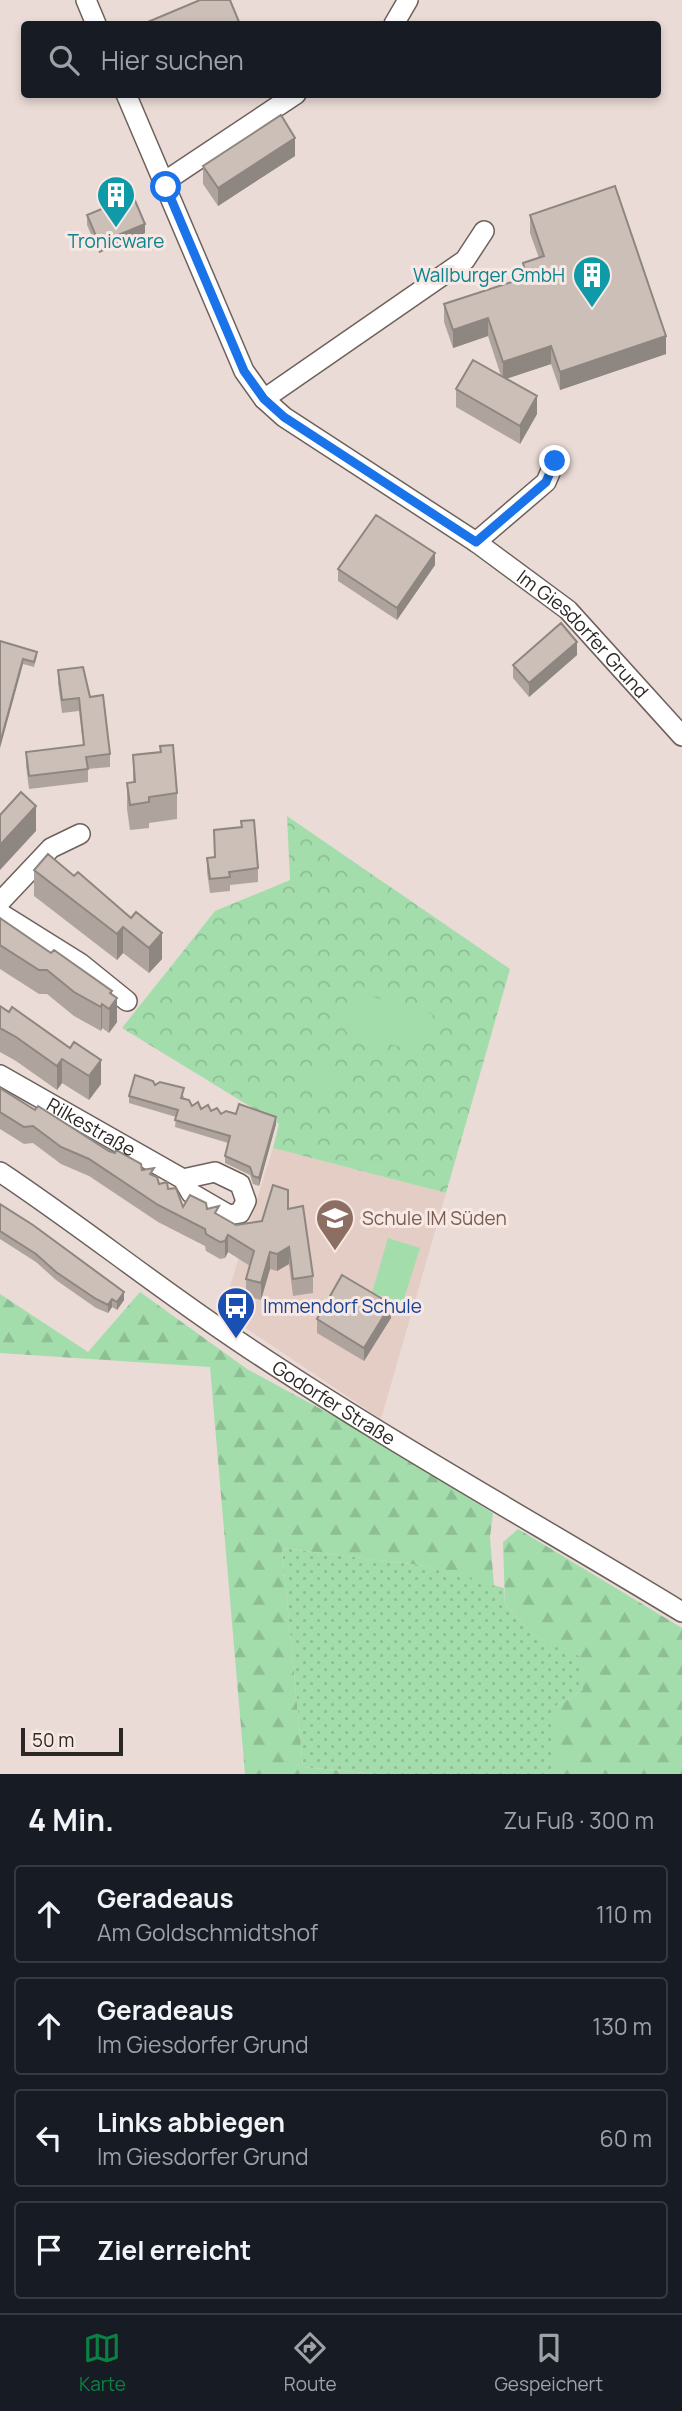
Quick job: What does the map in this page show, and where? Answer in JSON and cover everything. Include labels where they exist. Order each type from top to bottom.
[{"type":"street","points":[[86,0],[95,21]]},
{"type":"street","points":[[396,21],[408,0]]},
{"type":"street","name":"Im Giesdorfer Grund","points":[[128,98],[244,371],[264,399],[284,417],[476,542],[568,610],[682,736]]},
{"type":"street","points":[[164,182],[290,98]]},
{"type":"street","points":[[264,399],[465,260],[484,231]]},
{"type":"street","points":[[476,542],[546,482],[555,461]]},
{"type":"street","points":[[0,902],[51,848],[80,834]]},
{"type":"street","points":[[0,913],[80,963],[127,1001]]},
{"type":"street","name":"Rilkestraße","points":[[0,1075],[184,1179]]},
{"type":"street","name":"Godorfer Straße","points":[[0,1172],[72,1220],[258,1354],[405,1448],[682,1612]]},
{"type":"shaded area","name":"Schule IM Süden","points":[[273,1148],[446,1193],[381,1419],[222,1312]]},
{"type":"green space","points":[[287,816],[510,969],[446,1193],[273,1148],[279,1124],[122,1028],[215,911],[290,880]]},
{"type":"green space","points":[[356,992],[433,1014],[422,1053],[345,1031]]},
{"type":"green space","points":[[311,1070],[341,1078],[336,1094],[306,1085]]},
{"type":"green space","points":[[388,1238],[420,1248],[403,1302],[372,1293]]},
{"type":"green space","points":[[140,1292],[247,1369],[365,1433],[493,1513],[490,1537],[494,1586],[420,1565],[282,1548],[303,1767],[377,1774],[245,1774],[210,1367],[0,1353],[0,1294],[88,1352]]},
{"type":"green space","points":[[518,1529],[682,1628],[682,1774],[554,1774],[554,1707],[583,1690],[583,1658],[535,1636],[505,1605],[503,1542]]},
{"type":"green space","points":[[282,1548],[420,1565],[504,1588],[505,1605],[535,1636],[583,1657],[583,1690],[554,1707],[554,1774],[377,1774],[303,1767]]},
{"type":"building","points":[[200,0],[230,0],[239,21],[150,21]]},
{"type":"building","points":[[281,115],[295,138],[218,188],[203,166]]},
{"type":"building","name":"Wallburger GmbH","points":[[615,186],[666,336],[560,372],[551,346],[503,362],[488,318],[453,330],[444,304],[527,277],[523,263],[544,256],[530,215]]},
{"type":"building","name":"Tronicware","points":[[133,196],[145,224],[99,243],[87,215]]},
{"type":"building","points":[[473,360],[537,396],[520,426],[456,389]]},
{"type":"building","points":[[376,515],[435,553],[397,608],[338,569]]},
{"type":"building","points":[[561,623],[577,642],[529,683],[513,665]]},
{"type":"building","points":[[0,641],[37,652],[34,662],[23,659],[0,743]]},
{"type":"building","points":[[83,667],[90,697],[103,695],[110,754],[86,757],[88,769],[29,776],[26,752],[84,745],[79,698],[62,700],[58,670]]},
{"type":"building","points":[[173,745],[177,793],[149,797],[149,802],[130,805],[127,783],[135,782],[133,755],[161,752],[160,746]]},
{"type":"building","points":[[21,792],[36,806],[0,845],[0,815]]},
{"type":"building","points":[[254,820],[258,868],[229,872],[230,877],[210,879],[207,858],[215,857],[214,830],[242,827],[241,821]]},
{"type":"building","points":[[48,854],[74,876],[78,872],[131,918],[136,912],[162,933],[149,948],[123,927],[117,934],[34,870]]},
{"type":"building","points":[[0,918],[51,953],[54,950],[112,991],[110,993],[117,998],[109,1009],[74,992],[47,970],[39,970],[0,945]]},
{"type":"building","points":[[0,1006],[9,1012],[12,1007],[70,1048],[74,1042],[101,1060],[89,1076],[62,1059],[57,1066],[0,1028]]},
{"type":"building","points":[[135,1075],[153,1081],[155,1085],[160,1082],[184,1088],[181,1098],[189,1100],[192,1106],[198,1102],[201,1109],[208,1105],[211,1111],[217,1108],[221,1114],[226,1111],[236,1114],[239,1104],[276,1117],[259,1178],[253,1176],[250,1167],[225,1156],[230,1136],[175,1120],[178,1110],[129,1096]]},
{"type":"building","points":[[0,1088],[35,1110],[38,1106],[109,1151],[115,1153],[116,1150],[141,1164],[142,1170],[154,1168],[150,1174],[157,1177],[159,1184],[167,1182],[168,1189],[176,1188],[183,1207],[190,1195],[206,1203],[207,1209],[219,1206],[215,1213],[236,1225],[262,1221],[273,1185],[288,1190],[288,1209],[303,1206],[313,1276],[293,1279],[289,1247],[277,1254],[270,1252],[261,1283],[246,1279],[254,1251],[228,1235],[225,1241],[220,1242],[206,1234],[205,1229],[158,1205],[89,1159],[61,1147],[33,1126],[24,1127],[0,1112]]},
{"type":"building","points":[[0,1204],[124,1292],[117,1302],[112,1299],[108,1305],[96,1299],[0,1231]]},
{"type":"building","points":[[342,1275],[391,1304],[364,1348],[317,1319]]},
{"type":"place","name":"Tronicware","points":[[116,229]]},
{"type":"place","name":"Wallburger GmbH","points":[[592,309]]},
{"type":"place","name":"Schule IM Süden","points":[[335,1252]]},
{"type":"place","name":"Immendorf Schule","points":[[236,1340]]},
{"type":"route","points":[[166,187],[244,371],[264,399],[284,417],[476,542],[546,482],[555,461]]}]
